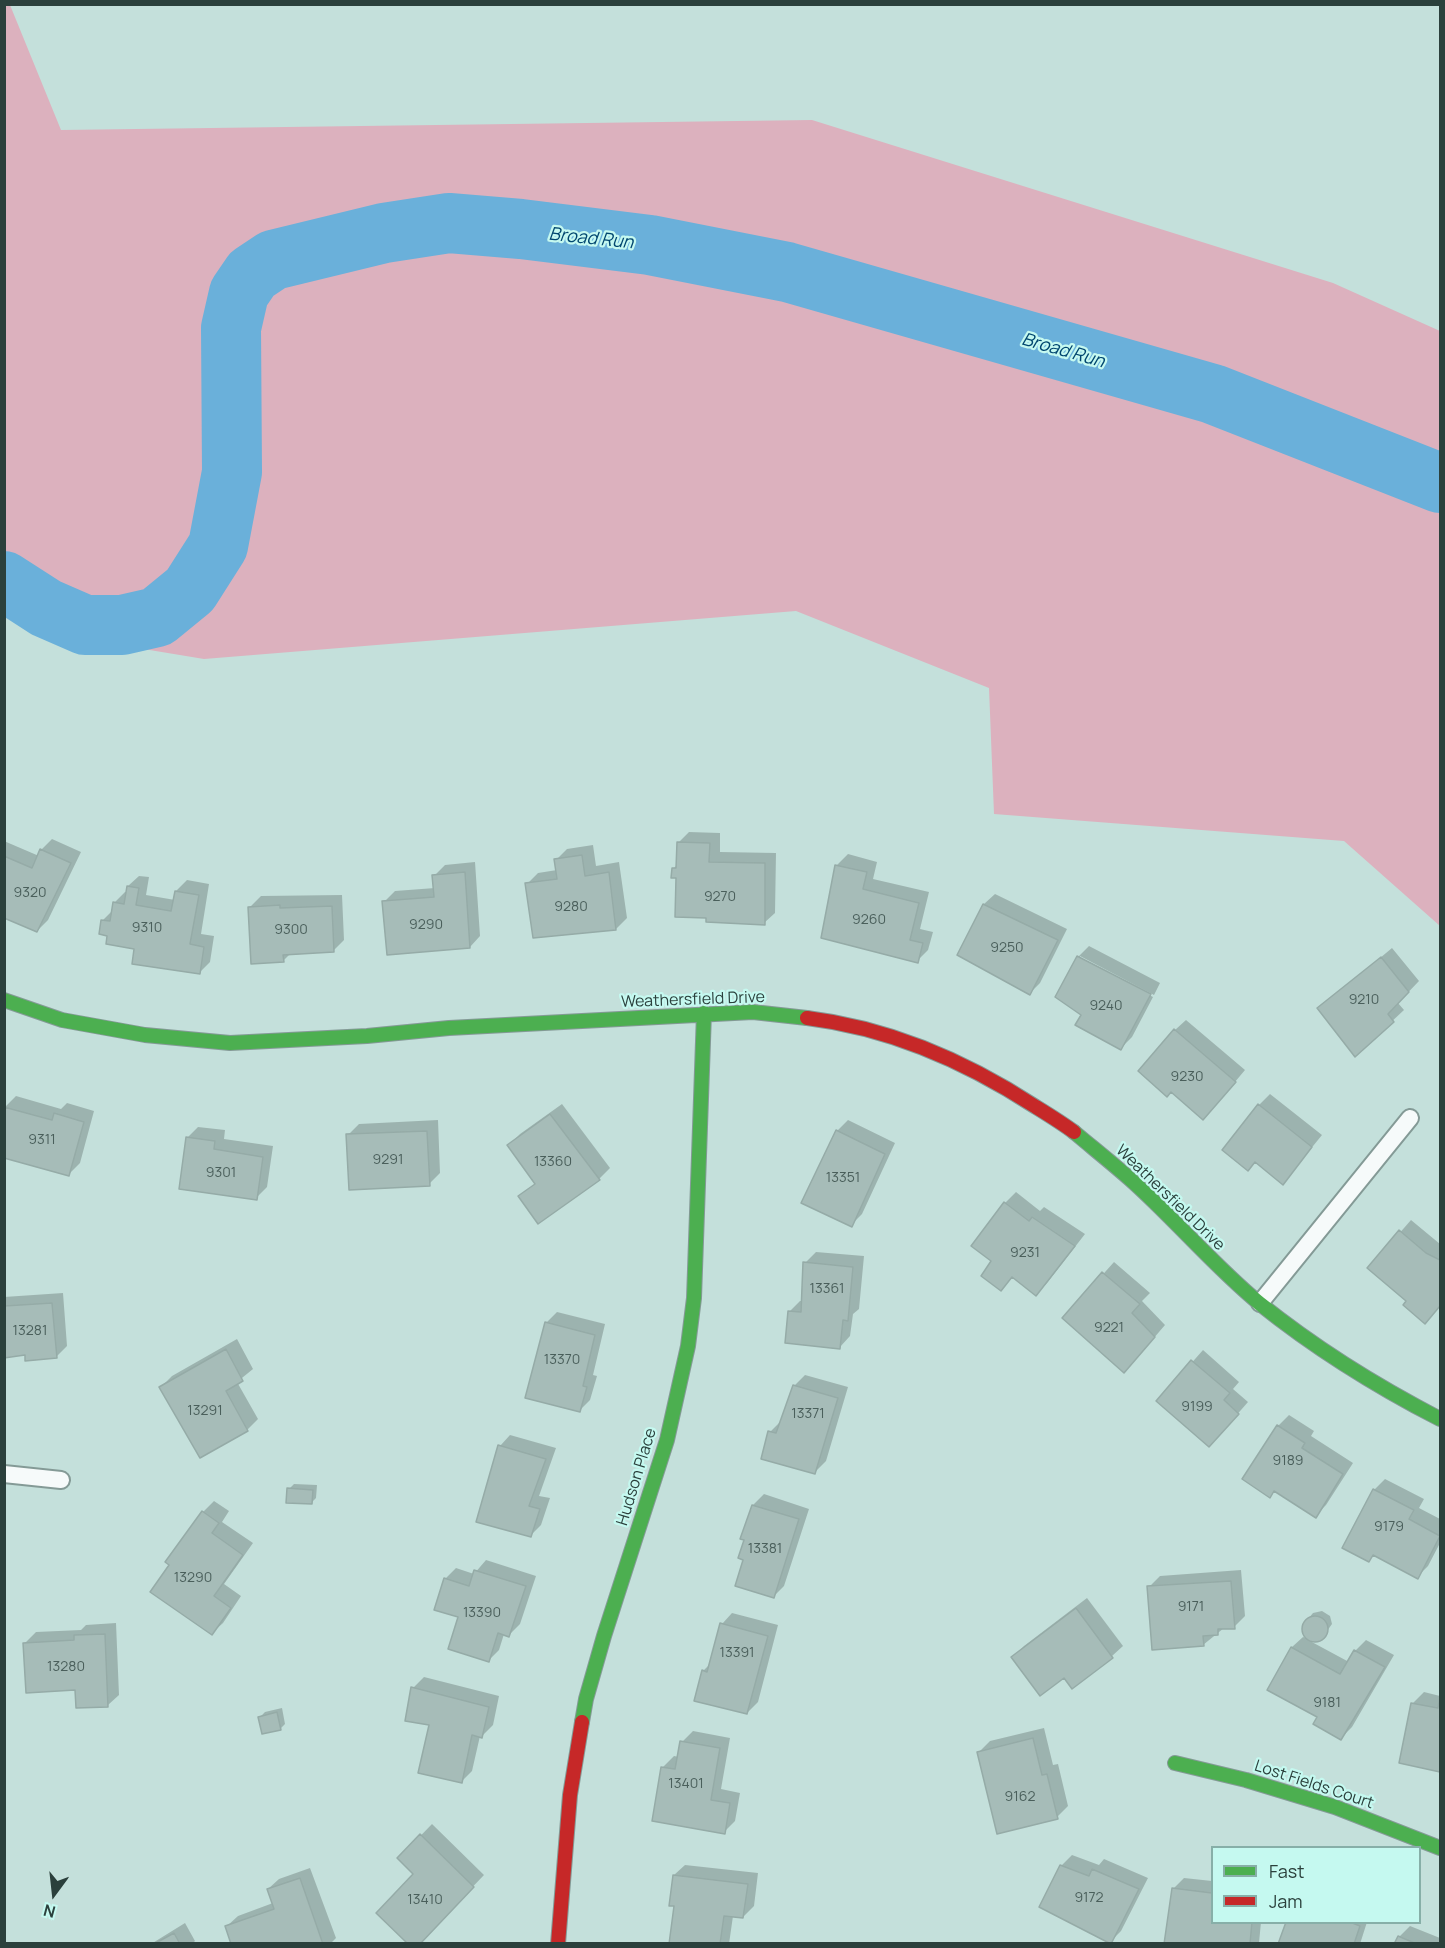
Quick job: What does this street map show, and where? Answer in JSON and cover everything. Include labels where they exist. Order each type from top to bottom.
[{"type":"street","name":"Weathersfield Drive","points":[[4,1000],[62,1020],[145,1035],[230,1043],[367,1036],[449,1028],[753,1012],[820,1020],[885,1035],[949,1058],[1008,1089],[1071,1130],[1131,1180],[1212,1261],[1260,1303],[1332,1356],[1390,1393],[1440,1419]]},
{"type":"street","name":"Hudson Place","points":[[558,1944],[570,1795],[586,1699],[667,1440],[688,1346],[694,1298],[704,1013]]},
{"type":"street","name":"Lost Fields Court","points":[[1175,1763],[1246,1780],[1335,1807],[1440,1848]]},
{"type":"lane","points":[[1260,1303],[1410,1118]]},
{"type":"lane","points":[[4,1474],[61,1480]]},
{"type":"shaded area","points":[[4,5],[10,5],[61,130],[812,120],[1333,283],[1440,331],[1440,926],[1344,841],[994,814],[989,688],[796,611],[204,659],[65,636],[5,595]]},
{"type":"building","points":[[677,842],[710,843],[709,862],[765,863],[765,925],[706,922],[706,918],[675,917],[676,878],[671,878],[672,868],[676,868]]},
{"type":"building","points":[[40,849],[71,863],[37,932],[4,918],[4,856],[32,868]]},
{"type":"building","points":[[582,855],[585,876],[609,872],[616,930],[533,938],[525,883],[557,879],[554,859]]},
{"type":"building","points":[[835,865],[867,872],[863,889],[919,903],[910,940],[923,943],[918,963],[821,938]]},
{"type":"building","points":[[465,872],[470,948],[387,955],[382,901],[434,897],[432,875]]},
{"type":"building","points":[[127,886],[139,888],[136,905],[171,911],[175,891],[199,895],[190,944],[204,947],[200,974],[132,964],[134,949],[106,944],[107,936],[99,934],[101,920],[110,921],[113,902],[124,904]]},
{"type":"building","points":[[983,904],[1058,940],[1030,995],[957,955]]},
{"type":"building","points":[[280,905],[280,908],[332,906],[334,952],[283,955],[284,962],[251,964],[248,907]]},
{"type":"building","points":[[1077,956],[1151,994],[1121,1050],[1075,1025],[1081,1015],[1055,997]]},
{"type":"building","points":[[1381,957],[1409,992],[1388,1014],[1394,1022],[1355,1057],[1317,1008]]},
{"type":"building","points":[[1174,1029],[1236,1082],[1203,1120],[1171,1092],[1167,1097],[1138,1071]]},
{"type":"building","points":[[1258,1104],[1312,1147],[1283,1185],[1255,1162],[1248,1171],[1222,1150]]},
{"type":"building","points":[[4,1107],[52,1120],[54,1113],[84,1122],[69,1176],[4,1158]]},
{"type":"building","points":[[550,1114],[600,1180],[538,1224],[518,1196],[535,1184],[507,1145]]},
{"type":"building","points":[[836,1130],[885,1154],[852,1227],[801,1203]]},
{"type":"building","points":[[427,1131],[430,1186],[349,1190],[346,1134]]},
{"type":"building","points":[[186,1137],[215,1141],[214,1149],[263,1157],[257,1200],[179,1189]]},
{"type":"building","points":[[1004,1202],[1029,1221],[1032,1217],[1075,1246],[1036,1296],[1012,1277],[1001,1291],[981,1276],[991,1261],[971,1246]]},
{"type":"building","points":[[1399,1230],[1426,1253],[1440,1260],[1440,1306],[1425,1324],[1403,1305],[1406,1301],[1367,1268]]},
{"type":"building","points":[[803,1262],[853,1267],[848,1321],[843,1320],[840,1349],[785,1343],[788,1311],[801,1312]]},
{"type":"building","points":[[1102,1272],[1140,1304],[1132,1313],[1155,1337],[1124,1373],[1062,1318]]},
{"type":"building","points":[[52,1303],[57,1358],[25,1361],[25,1355],[4,1358],[4,1306]]},
{"type":"building","points":[[545,1322],[595,1335],[583,1386],[587,1387],[580,1412],[525,1398]]},
{"type":"building","points":[[226,1349],[243,1381],[226,1391],[248,1431],[200,1458],[159,1387]]},
{"type":"building","points":[[1191,1360],[1230,1393],[1224,1400],[1239,1414],[1209,1447],[1156,1401]]},
{"type":"building","points":[[793,1385],[838,1398],[815,1474],[761,1459],[768,1431],[776,1433]]},
{"type":"building","points":[[1277,1425],[1305,1443],[1302,1448],[1343,1474],[1316,1518],[1274,1491],[1270,1498],[1242,1479]]},
{"type":"building","points":[[498,1445],[546,1459],[529,1506],[540,1509],[531,1537],[476,1522]]},
{"type":"building","points":[[287,1488],[313,1490],[312,1504],[286,1503]]},
{"type":"building","points":[[1373,1489],[1414,1510],[1409,1519],[1440,1536],[1418,1579],[1373,1555],[1369,1562],[1342,1548]]},
{"type":"building","points":[[752,1505],[799,1519],[774,1598],[735,1586],[743,1560],[738,1558],[744,1540],[740,1539]]},
{"type":"building","points":[[202,1511],[219,1523],[212,1533],[243,1555],[214,1596],[231,1608],[212,1635],[150,1592],[169,1565],[165,1562]]},
{"type":"building","points":[[474,1570],[526,1586],[509,1637],[498,1633],[489,1662],[448,1649],[458,1617],[434,1610],[444,1578],[469,1586]]},
{"type":"building","points":[[1231,1581],[1235,1629],[1218,1629],[1218,1635],[1203,1636],[1204,1646],[1152,1650],[1147,1586]]},
{"type":"building","points":[[1076,1608],[1113,1658],[1072,1689],[1064,1678],[1040,1696],[1011,1657]]},
{"type":"building","points":[[1315,1616],[1324,1620],[1328,1629],[1324,1638],[1315,1642],[1306,1638],[1302,1629],[1306,1620]]},
{"type":"building","points":[[720,1623],[768,1636],[747,1714],[694,1701],[702,1670],[707,1672]]},
{"type":"building","points":[[105,1634],[108,1707],[76,1708],[75,1690],[26,1693],[23,1643],[74,1640],[74,1635]]},
{"type":"building","points":[[1291,1647],[1340,1674],[1354,1650],[1385,1667],[1341,1740],[1313,1724],[1317,1717],[1267,1690]]},
{"type":"building","points":[[411,1687],[489,1707],[482,1738],[472,1735],[462,1783],[418,1773],[429,1725],[405,1721]]},
{"type":"building","points":[[1440,1696],[1440,1772],[1399,1763],[1411,1703],[1438,1708]]},
{"type":"building","points":[[277,1712],[281,1730],[262,1734],[258,1717]]},
{"type":"building","points":[[1033,1738],[1042,1775],[1047,1774],[1058,1819],[997,1834],[977,1752]]},
{"type":"building","points":[[680,1741],[720,1748],[711,1800],[730,1803],[725,1834],[652,1821],[661,1767],[675,1769]]},
{"type":"building","points":[[420,1834],[474,1887],[420,1944],[408,1944],[376,1913],[413,1874],[397,1858]]},
{"type":"building","points":[[1060,1865],[1089,1876],[1092,1869],[1139,1889],[1111,1944],[1039,1907]]},
{"type":"building","points":[[673,1875],[748,1884],[743,1918],[724,1916],[720,1944],[669,1944],[674,1906],[669,1906]]},
{"type":"building","points":[[300,1878],[323,1944],[231,1944],[225,1926],[274,1909],[267,1889]]},
{"type":"building","points":[[1172,1888],[1211,1893],[1211,1924],[1252,1924],[1250,1944],[1164,1944]]},
{"type":"building","points":[[1285,1924],[1355,1924],[1360,1926],[1354,1944],[1278,1944]]},
{"type":"building","points":[[174,1933],[180,1944],[154,1944]]},
{"type":"building","points":[[1398,1936],[1417,1944],[1394,1944]]},
{"type":"waterway","name":"Broad Run","points":[[4,581],[46,608],[85,625],[122,625],[157,617],[190,590],[218,546],[232,472],[231,328],[239,293],[252,274],[273,260],[384,233],[449,223],[521,229],[650,245],[787,272],[1213,394],[1440,483]]},
{"type":"traffic: fast","points":[[4,1000],[62,1020],[145,1035],[230,1043],[367,1036],[449,1028],[753,1012],[807,1018]]},
{"type":"traffic: fast","points":[[582,1722],[586,1699],[604,1636],[667,1440],[688,1346],[694,1298],[704,1013]]},
{"type":"traffic: fast","points":[[1074,1132],[1147,1194],[1259,1303],[1346,1366],[1440,1419]]},
{"type":"traffic: fast","points":[[1175,1763],[1246,1780],[1335,1807],[1440,1848]]},
{"type":"traffic: jam","points":[[807,1018],[868,1030],[926,1049],[1010,1091],[1074,1132]]},
{"type":"traffic: jam","points":[[558,1944],[570,1795],[582,1722]]}]
